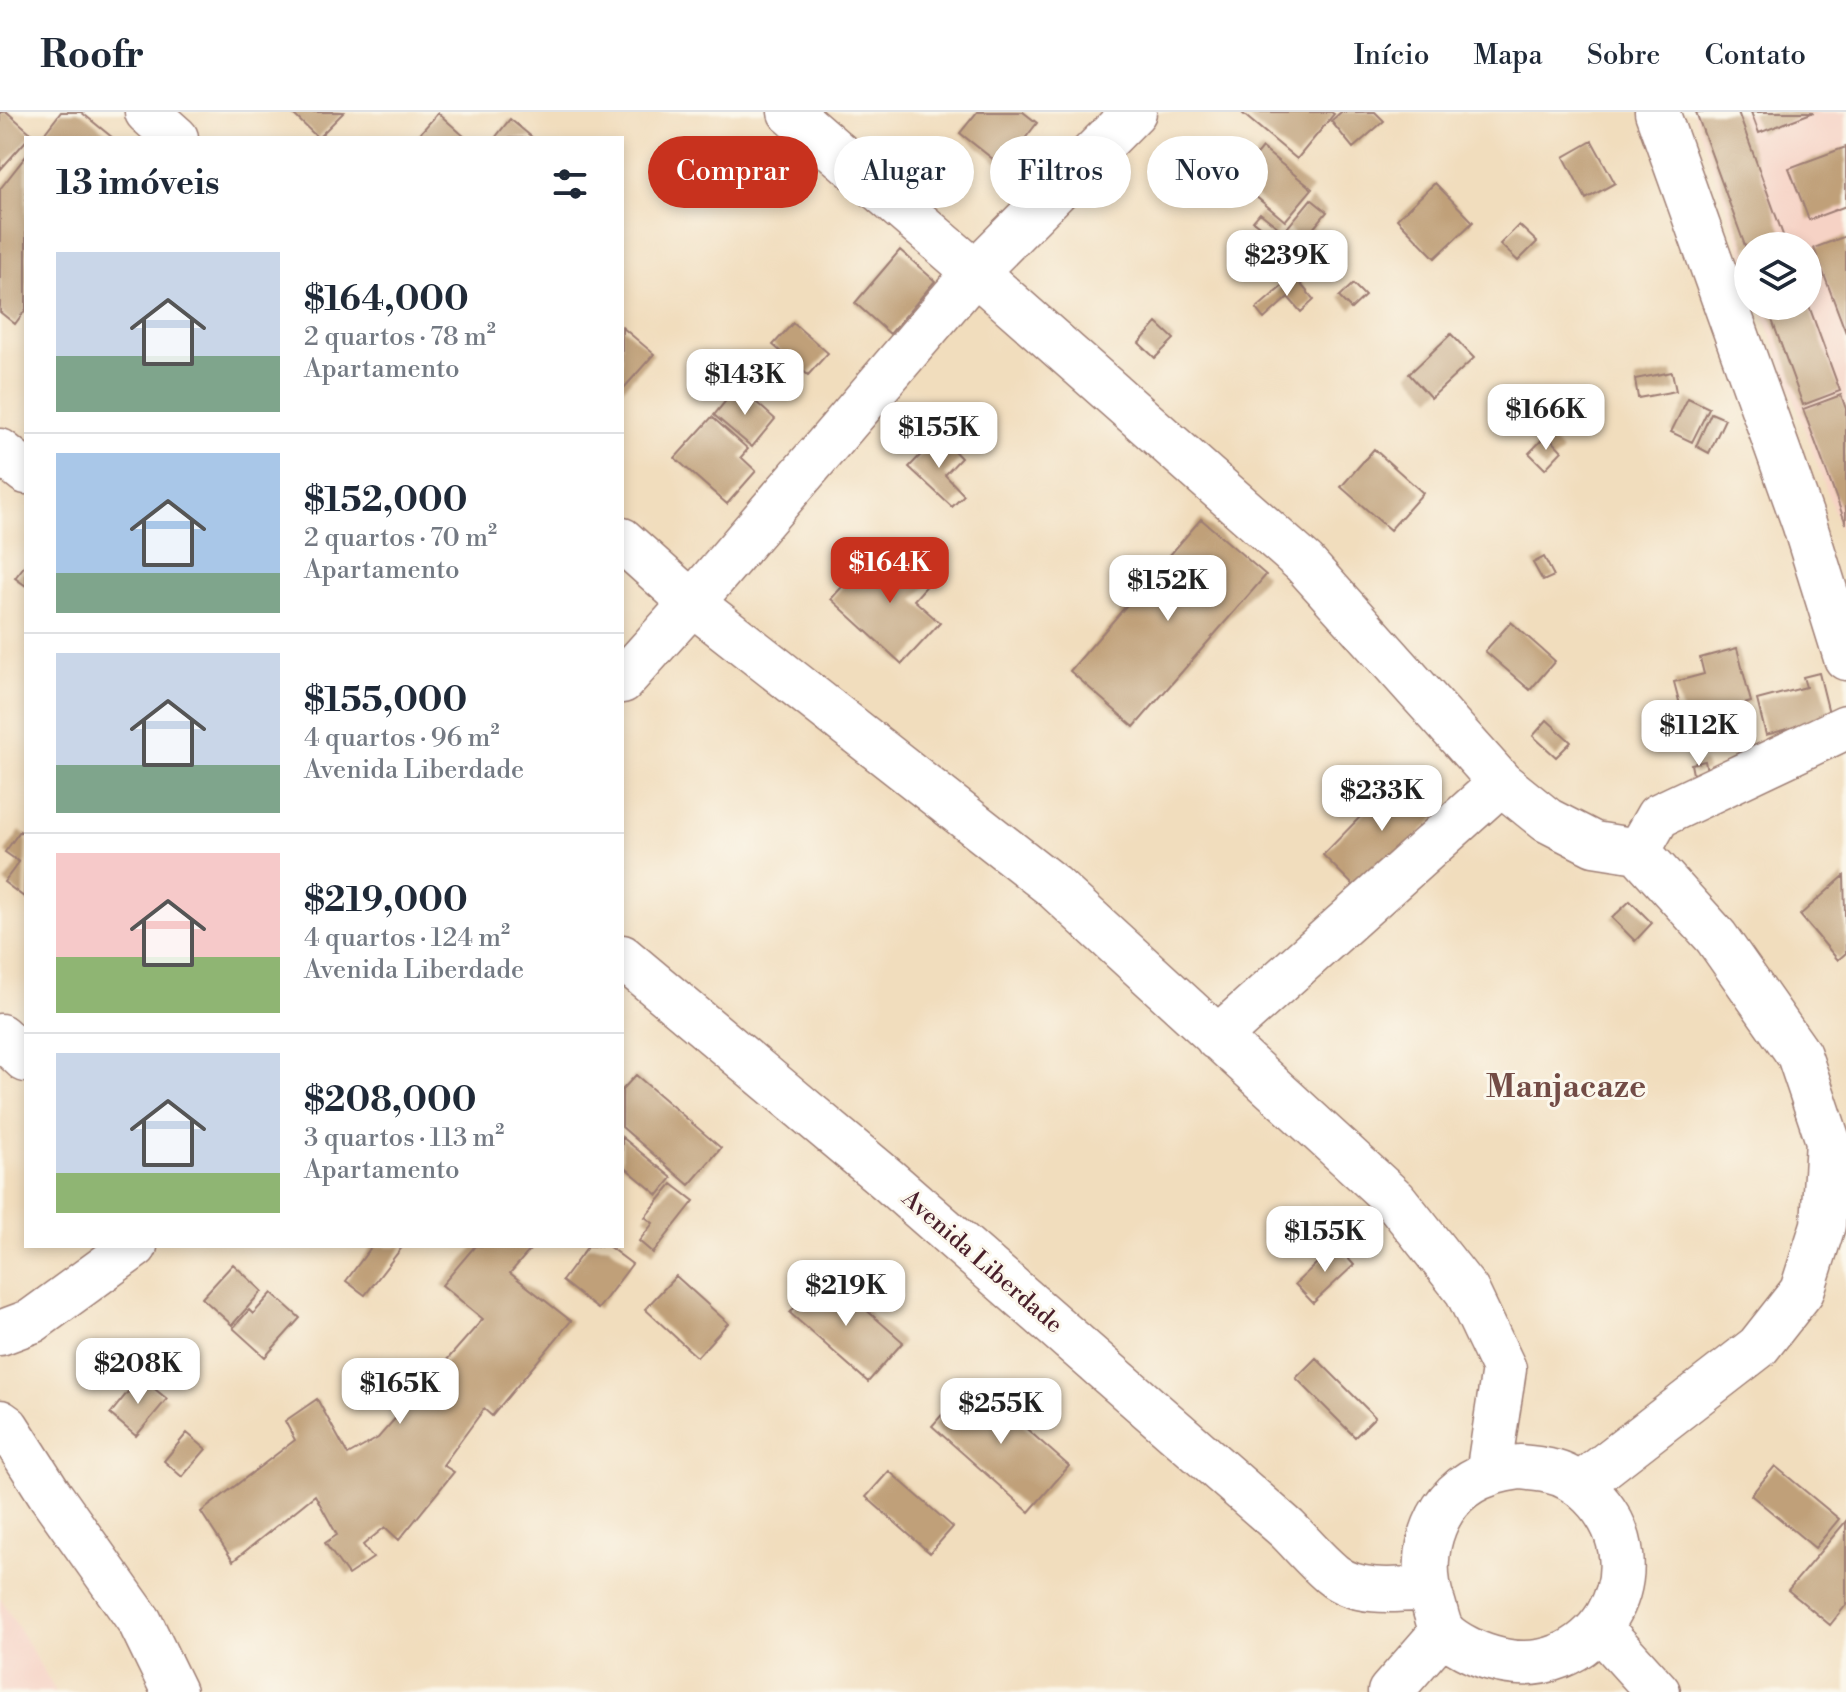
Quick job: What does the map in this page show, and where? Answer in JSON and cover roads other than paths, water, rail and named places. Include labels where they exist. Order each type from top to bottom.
[{"type":"street","points":[[147,112],[174,136]]},
{"type":"street","points":[[790,112],[1304,563],[1501,783],[1547,820],[1594,844],[1638,851],[1716,937],[1799,1055],[1828,1141],[1823,1225],[1802,1291],[1758,1347],[1580,1485]]},
{"type":"street","points":[[624,679],[975,272],[1134,112]]},
{"type":"street","points":[[1657,112],[1804,523],[1846,658]]},
{"type":"street","points":[[0,451],[24,470]]},
{"type":"street","points":[[624,542],[692,603],[1053,886],[1395,1200],[1467,1291],[1504,1369],[1488,1474]]},
{"type":"street","points":[[1638,851],[1658,816],[1844,733]]},
{"type":"street","points":[[1217,1038],[1501,783]]},
{"type":"street","name":"Avenida Liberdade","points":[[624,959],[888,1180],[1287,1529],[1335,1577],[1355,1586],[1375,1589],[1427,1588]]},
{"type":"street","points":[[0,1036],[24,1058]]},
{"type":"street","points":[[0,1333],[32,1321],[132,1248]]},
{"type":"street","points":[[0,1422],[7,1427],[140,1622],[174,1692]]},
{"type":"street","points":[[1519,1467],[1551,1471],[1580,1485],[1603,1508],[1618,1536],[1622,1568],[1616,1600],[1600,1628],[1575,1651],[1544,1663],[1510,1664],[1478,1654],[1443,1631],[1427,1588],[1425,1560],[1431,1533],[1444,1508],[1463,1488],[1488,1474],[1519,1467]]},
{"type":"street","points":[[1600,1628],[1658,1692]]},
{"type":"street","points":[[1390,1692],[1443,1631]]},
{"type":"district","name":"Manjacaze","points":[[1566,1087]]}]
